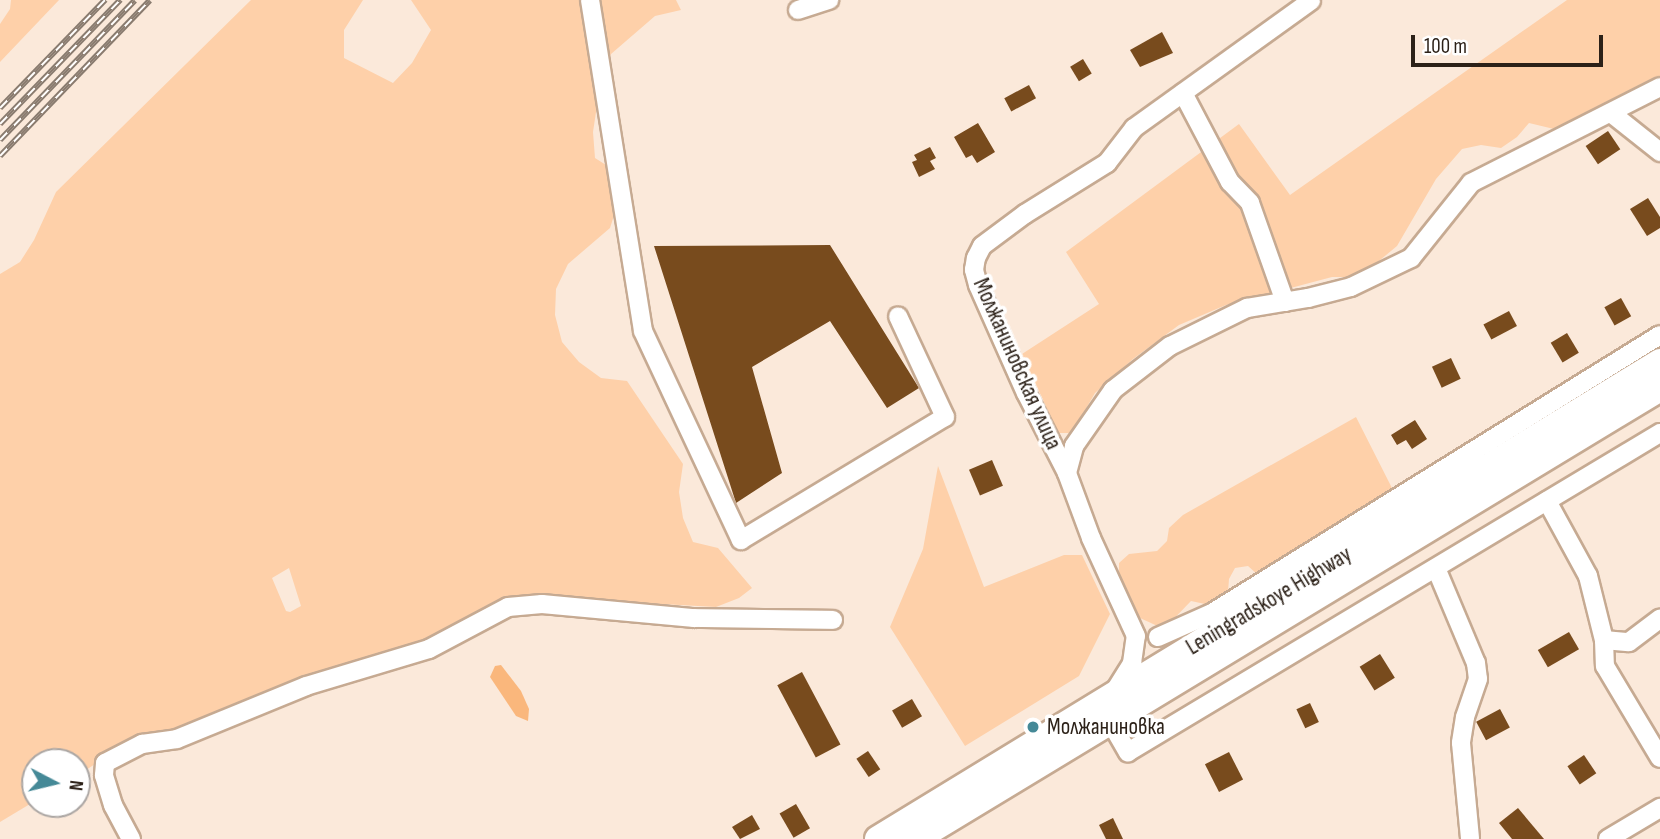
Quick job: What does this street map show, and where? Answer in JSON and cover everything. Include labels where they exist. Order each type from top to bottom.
[{"type":"highway","name":"Leningradskoye Highway","points":[[916,839],[1109,711],[1221,630],[1660,362]]},
{"type":"highway","name":"Leningradskoye Highway","points":[[878,839],[1109,711],[1660,388]]},
{"type":"street","points":[[590,0],[643,331],[741,540],[945,417],[898,316]]},
{"type":"street","points":[[798,10],[829,0]]},
{"type":"street","name":"Молжаниновская улица","points":[[1109,711],[1132,663],[1136,636],[1091,538],[1067,473],[1026,393],[978,285],[974,270],[976,258],[982,246],[1025,214],[1107,163],[1134,128],[1311,1]]},
{"type":"street","name":"Молжаниновская улица","points":[[1067,473],[1074,446],[1113,390],[1170,346],[1247,307],[1285,302],[1350,287],[1411,258],[1471,183],[1660,87]]},
{"type":"street","points":[[1182,93],[1230,182],[1250,203],[1285,302]]},
{"type":"street","points":[[1611,113],[1660,152]]},
{"type":"street","points":[[1158,637],[1212,613],[1660,335]]},
{"type":"street","points":[[1109,711],[1128,752],[1660,433]]},
{"type":"street","points":[[1547,501],[1588,576],[1604,640],[1605,666],[1660,758]]},
{"type":"street","points":[[1436,568],[1476,663],[1478,679],[1465,717],[1461,743],[1470,839]]},
{"type":"street","points":[[131,839],[113,805],[104,775],[105,763],[142,744],[177,739],[306,686],[429,649],[508,607],[542,604],[694,618],[833,620]]},
{"type":"street","points":[[1129,618],[1140,629],[1158,637],[1188,640],[1221,630]]},
{"type":"street","points":[[1604,640],[1629,642],[1660,619]]},
{"type":"street","points":[[1608,839],[1660,808]]},
{"type":"shaded area","points":[[11,0],[59,0],[0,62],[0,24],[10,9]]},
{"type":"shaded area","points":[[251,0],[363,0],[344,30],[344,58],[393,83],[412,63],[431,30],[411,0],[676,0],[681,10],[655,16],[611,54],[601,79],[593,132],[595,158],[617,172],[619,200],[610,228],[568,264],[556,289],[555,315],[562,342],[579,362],[601,378],[627,381],[683,464],[679,492],[683,518],[693,542],[718,548],[752,588],[739,598],[716,607],[536,597],[443,637],[265,693],[183,730],[113,752],[91,767],[91,748],[21,748],[21,809],[0,822],[0,274],[20,262],[34,240],[56,192]],"holes":[[[289,568],[301,606],[290,612],[286,611],[272,578]]]},
{"type":"shaded area","points":[[1567,0],[1660,0],[1660,80],[1632,96],[1554,129],[1529,123],[1517,137],[1501,148],[1481,145],[1462,149],[1436,179],[1397,246],[1368,270],[1350,277],[1332,277],[1226,305],[1179,325],[1133,359],[1095,393],[1072,433],[1058,433],[1022,354],[1099,304],[1066,252],[1239,124],[1290,195]]},
{"type":"shaded area","points":[[1356,417],[1394,492],[1258,575],[1248,566],[1235,568],[1229,579],[1228,592],[1218,600],[1205,604],[1191,601],[1164,629],[1140,618],[1119,582],[1119,563],[1129,554],[1157,551],[1167,541],[1169,528],[1183,515]]},
{"type":"shaded area","points":[[938,466],[984,587],[1064,555],[1082,555],[1110,614],[1079,676],[965,746],[890,627],[923,549]]},
{"type":"shaded area","points":[[501,665],[521,691],[529,709],[528,721],[516,716],[490,677],[495,666]]},
{"type":"building","points":[[1162,32],[1173,53],[1140,67],[1130,50]]},
{"type":"building","points":[[1083,59],[1092,74],[1079,81],[1070,67]]},
{"type":"building","points":[[1029,85],[1036,98],[1011,111],[1004,98]]},
{"type":"building","points":[[978,123],[995,152],[977,163],[972,155],[966,158],[954,137]]},
{"type":"building","points":[[1608,131],[1620,149],[1598,164],[1586,146]]},
{"type":"building","points":[[930,147],[936,158],[930,161],[935,169],[919,177],[912,162],[917,160],[914,155]]},
{"type":"building","points":[[1648,198],[1660,217],[1660,228],[1647,236],[1630,209]]},
{"type":"building","points":[[830,245],[919,388],[887,408],[830,321],[752,367],[782,473],[736,503],[654,246]]},
{"type":"building","points":[[1621,298],[1631,316],[1615,326],[1604,307]]},
{"type":"building","points":[[1509,311],[1517,326],[1491,340],[1483,325]]},
{"type":"building","points":[[1567,333],[1579,353],[1563,363],[1551,343]]},
{"type":"building","points":[[1451,358],[1461,379],[1442,388],[1432,367]]},
{"type":"building","points":[[1415,420],[1427,439],[1412,449],[1406,440],[1397,445],[1391,435]]},
{"type":"building","points":[[992,460],[1003,486],[980,496],[969,470]]},
{"type":"building","points":[[1569,632],[1579,649],[1548,667],[1538,650]]},
{"type":"building","points":[[1380,654],[1395,678],[1374,690],[1360,667]]},
{"type":"building","points":[[802,672],[840,744],[816,758],[777,685]]},
{"type":"building","points":[[912,699],[922,716],[902,728],[892,710]]},
{"type":"building","points":[[1310,703],[1319,722],[1305,728],[1296,709]]},
{"type":"building","points":[[1500,709],[1510,728],[1486,740],[1476,722]]},
{"type":"building","points":[[868,751],[880,769],[869,777],[856,759]]},
{"type":"building","points":[[1229,752],[1243,780],[1219,792],[1205,764]]},
{"type":"building","points":[[1584,755],[1596,773],[1580,784],[1567,766]]},
{"type":"building","points":[[796,804],[810,828],[794,838],[780,813]]},
{"type":"building","points":[[1518,808],[1544,839],[1512,839],[1499,823]]},
{"type":"building","points":[[752,815],[760,829],[740,839],[732,827]]},
{"type":"building","points":[[1113,818],[1123,839],[1106,839],[1099,825]]},
{"type":"railway","points":[[0,108],[105,0]]},
{"type":"railway","points":[[0,124],[120,0]]},
{"type":"railway","points":[[0,140],[135,0]]},
{"type":"railway","points":[[0,156],[150,0]]},
{"type":"place","name":"Молжаниновка","points":[[1033,727]]}]
